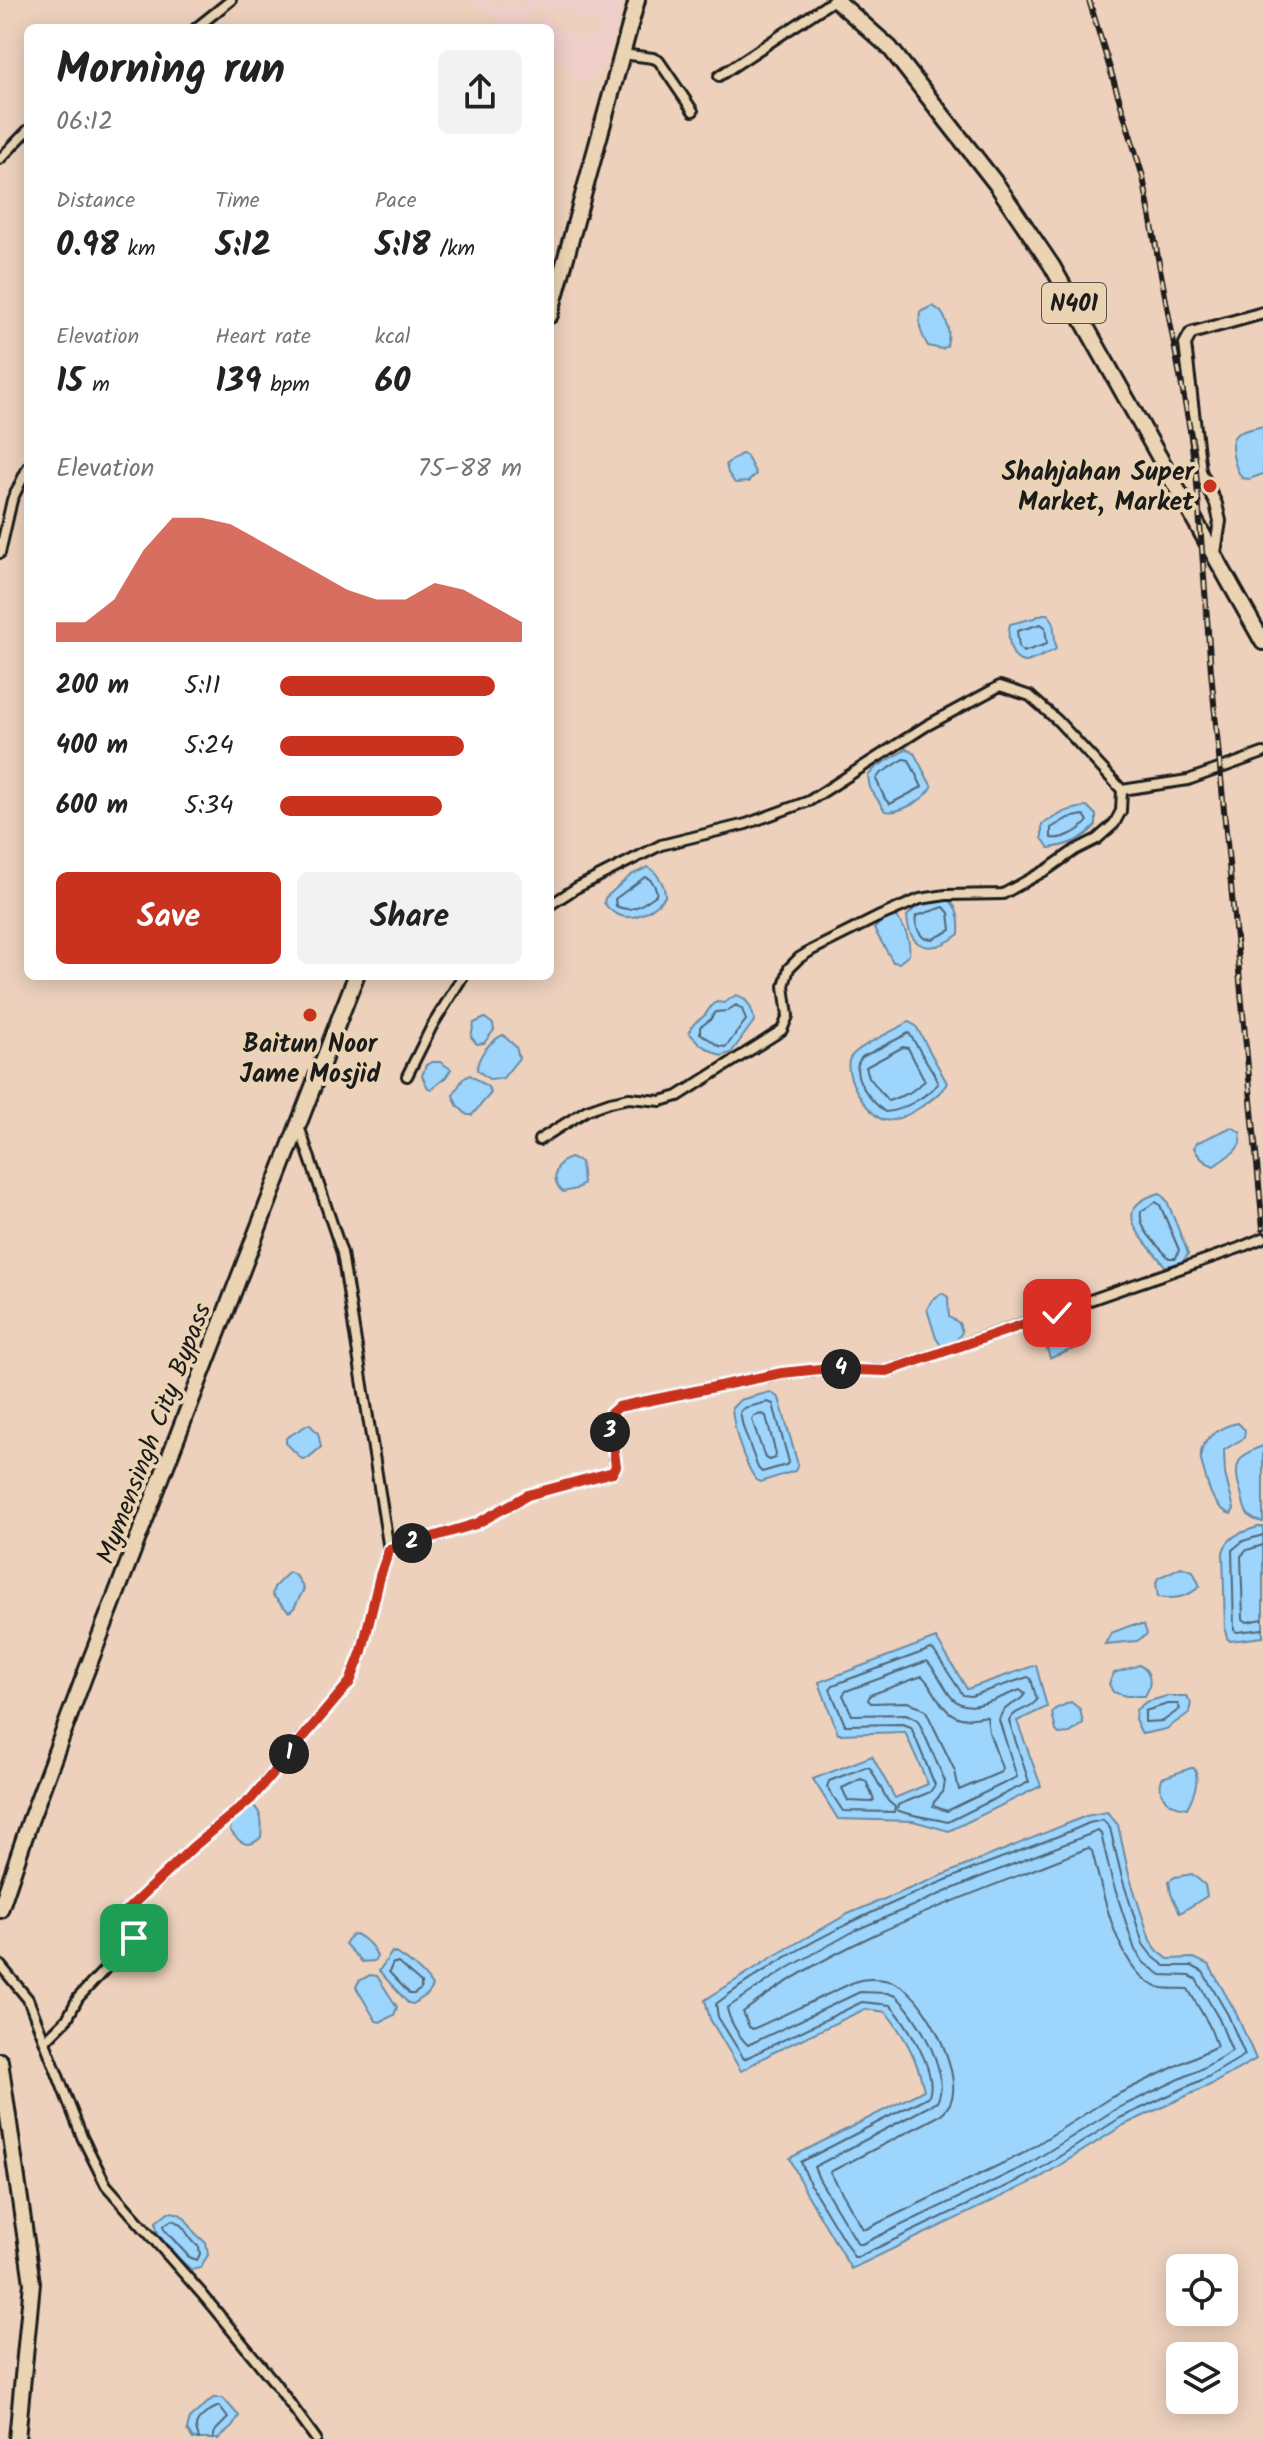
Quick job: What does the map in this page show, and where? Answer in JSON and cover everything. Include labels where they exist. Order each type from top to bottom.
[{"type":"highway","points":[[554,300],[637,0]]},
{"type":"highway","name":"N401","points":[[835,0],[890,48],[997,185],[1045,254],[1263,642]]},
{"type":"highway","name":"Mymensingh City Bypass","points":[[0,1910],[84,1677],[354,980]]},
{"type":"highway","points":[[0,2061],[32,2283],[17,2439]]},
{"type":"street","points":[[201,24],[231,0]]},
{"type":"street","points":[[719,76],[835,0]]},
{"type":"street","points":[[622,54],[659,61],[693,111]]},
{"type":"street","points":[[0,159],[24,134]]},
{"type":"street","points":[[1215,553],[1220,521],[1216,504],[1200,471],[1185,344],[1191,333],[1263,313]]},
{"type":"street","points":[[0,553],[12,500],[24,475]]},
{"type":"street","points":[[539,1140],[587,1110],[610,1102],[629,1098],[661,1101],[678,1096],[782,1030],[788,1016],[784,986],[789,968],[799,958],[920,899],[946,895],[1003,894],[1097,839],[1114,824],[1121,811],[1122,790],[1057,720],[1030,696],[1000,686],[926,726],[809,801],[746,824],[661,845],[554,902]]},
{"type":"street","points":[[1122,790],[1188,780],[1263,753]]},
{"type":"street","points":[[407,1076],[432,1026],[461,980]]},
{"type":"street","points":[[45,2041],[67,2019],[78,1998],[134,1938],[135,1929],[126,1911],[193,1847],[251,1799],[350,1682],[362,1651],[389,1550],[342,1253],[299,1125]]},
{"type":"street","points":[[389,1550],[476,1524],[528,1495],[613,1472],[616,1466],[609,1415],[618,1407],[782,1373],[820,1369],[887,1371],[1263,1238]]},
{"type":"street","points":[[0,1965],[28,1999],[82,2137],[106,2185],[202,2294],[316,2439]]},
{"type":"shaded area","points":[[468,0],[493,0],[494,6],[520,5],[520,8],[525,7],[526,0],[624,0],[601,72],[581,84],[554,56],[554,27],[560,35],[569,28],[583,40],[590,35],[594,39],[604,31],[591,13],[579,22],[567,6],[560,11],[557,7],[547,18],[552,24],[537,24],[547,15],[540,5],[522,19],[526,24],[507,24]]},
{"type":"water","points":[[932,306],[941,312],[947,323],[947,346],[942,349],[928,346],[919,321],[920,312]]},
{"type":"water","points":[[1263,426],[1263,474],[1242,478],[1233,456],[1234,438],[1243,431]]},
{"type":"water","points":[[741,454],[746,455],[756,474],[748,482],[735,483],[726,464]]},
{"type":"water","points":[[1048,614],[1053,621],[1056,649],[1026,662],[1020,661],[1010,647],[1010,624]]},
{"type":"water","points":[[907,749],[914,753],[932,787],[911,805],[885,811],[870,788],[868,776],[875,768]]},
{"type":"water","points":[[1087,806],[1096,815],[1096,825],[1075,841],[1049,848],[1042,838],[1042,824],[1066,811]]},
{"type":"water","points":[[648,867],[660,880],[665,897],[643,914],[627,917],[611,911],[604,903],[605,898],[631,875]]},
{"type":"water","points":[[945,898],[955,908],[959,934],[932,947],[918,943],[912,937],[907,916],[917,906]]},
{"type":"water","points":[[895,916],[904,929],[909,945],[909,955],[899,963],[893,962],[874,929],[882,920]]},
{"type":"water","points":[[736,995],[749,1005],[754,1021],[731,1053],[721,1056],[701,1045],[689,1033],[712,1005],[724,1003]]},
{"type":"water","points":[[485,1018],[493,1024],[494,1030],[484,1043],[477,1044],[471,1037],[474,1023]]},
{"type":"water","points":[[909,1022],[916,1026],[947,1083],[919,1108],[900,1118],[884,1120],[870,1110],[858,1093],[848,1065],[854,1053],[868,1043]]},
{"type":"water","points":[[503,1035],[516,1047],[519,1058],[503,1078],[489,1079],[477,1070],[479,1059]]},
{"type":"water","points":[[440,1062],[451,1069],[432,1089],[428,1088],[422,1076],[426,1065]]},
{"type":"water","points":[[470,1075],[488,1087],[491,1093],[472,1115],[467,1115],[457,1105],[453,1095],[463,1079]]},
{"type":"water","points":[[1232,1127],[1240,1132],[1241,1142],[1235,1151],[1214,1166],[1200,1157],[1194,1148],[1196,1143]]},
{"type":"water","points":[[570,1158],[581,1162],[583,1184],[563,1192],[555,1178],[557,1168]]},
{"type":"water","points":[[1160,1193],[1167,1201],[1188,1254],[1182,1264],[1165,1266],[1134,1225],[1132,1216],[1135,1207],[1144,1199]]},
{"type":"water","points":[[942,1293],[948,1297],[949,1317],[959,1323],[962,1332],[956,1341],[942,1347],[927,1309],[932,1300]]},
{"type":"water","points":[[1076,1320],[1082,1346],[1050,1358],[1041,1331]]},
{"type":"water","points":[[770,1392],[779,1398],[798,1465],[795,1471],[760,1482],[743,1455],[732,1408],[740,1400]]},
{"type":"water","points":[[1238,1423],[1245,1430],[1244,1438],[1224,1450],[1225,1474],[1234,1509],[1231,1514],[1221,1508],[1212,1495],[1201,1453],[1212,1435]]},
{"type":"water","points":[[309,1424],[318,1433],[321,1447],[302,1459],[286,1443],[286,1438]]},
{"type":"water","points":[[1263,1446],[1263,1522],[1251,1518],[1246,1510],[1237,1467],[1243,1457]]},
{"type":"water","points":[[1263,1527],[1263,1637],[1230,1641],[1225,1630],[1223,1552],[1232,1538]]},
{"type":"water","points":[[1181,1567],[1193,1571],[1200,1586],[1180,1597],[1158,1597],[1158,1578]]},
{"type":"water","points":[[289,1572],[297,1577],[304,1589],[289,1612],[272,1595],[274,1587]]},
{"type":"water","points":[[1132,1625],[1144,1625],[1147,1634],[1137,1641],[1105,1644],[1111,1633]]},
{"type":"water","points":[[936,1638],[967,1689],[1036,1665],[1047,1707],[1017,1721],[1041,1786],[949,1831],[913,1821],[838,1819],[813,1779],[872,1756],[895,1798],[928,1784],[905,1732],[838,1734],[819,1682]]},
{"type":"water","points":[[1139,1665],[1150,1679],[1145,1696],[1113,1692],[1109,1684],[1114,1673]]},
{"type":"water","points":[[1167,1696],[1186,1696],[1191,1702],[1189,1713],[1166,1729],[1142,1734],[1135,1719],[1136,1710],[1146,1702]]},
{"type":"water","points":[[1071,1702],[1080,1709],[1083,1723],[1070,1733],[1059,1734],[1052,1713]]},
{"type":"water","points":[[1191,1768],[1196,1773],[1196,1783],[1187,1808],[1170,1803],[1161,1790],[1162,1778]]},
{"type":"water","points":[[249,1807],[258,1810],[262,1829],[261,1837],[248,1844],[230,1830],[232,1820]]},
{"type":"water","points":[[1107,1812],[1118,1825],[1129,1875],[1150,1940],[1168,1959],[1194,1958],[1209,1965],[1235,2011],[1256,2059],[1212,2084],[1124,2125],[1036,2180],[851,2269],[803,2187],[790,2158],[924,2090],[905,2040],[886,2012],[865,2009],[741,2071],[710,2019],[705,2000],[848,1914],[1086,1816]]},
{"type":"water","points":[[1192,1874],[1205,1885],[1207,1896],[1180,1913],[1169,1881]]},
{"type":"water","points":[[355,1934],[373,1948],[377,1956],[374,1961],[362,1962],[345,1944]]},
{"type":"water","points":[[392,1952],[414,1966],[432,1986],[428,1994],[413,2004],[408,2003],[379,1971]]},
{"type":"water","points":[[370,1975],[377,1976],[397,2007],[394,2015],[380,2022],[376,2021],[356,1987],[359,1981]]},
{"type":"water","points":[[168,2212],[182,2215],[206,2243],[208,2255],[200,2268],[192,2270],[159,2234],[156,2222]]},
{"type":"water","points":[[213,2398],[223,2398],[239,2416],[218,2439],[193,2439],[187,2430],[190,2418]]},
{"type":"railway","points":[[1089,0],[1143,177],[1195,457],[1211,671],[1263,1228]]},
{"type":"place","name":"Shahjahan Super Market, Market","points":[[1210,486]]},
{"type":"place","name":"Baitun Noor Jame Mosjid","points":[[310,1015]]},
{"type":"route","points":[[134,1938],[135,1929],[126,1911],[193,1847],[251,1799],[350,1682],[362,1651],[389,1550],[476,1524],[528,1495],[613,1472],[616,1466],[609,1415],[618,1407],[782,1373],[820,1369],[887,1371],[1057,1313]]}]
